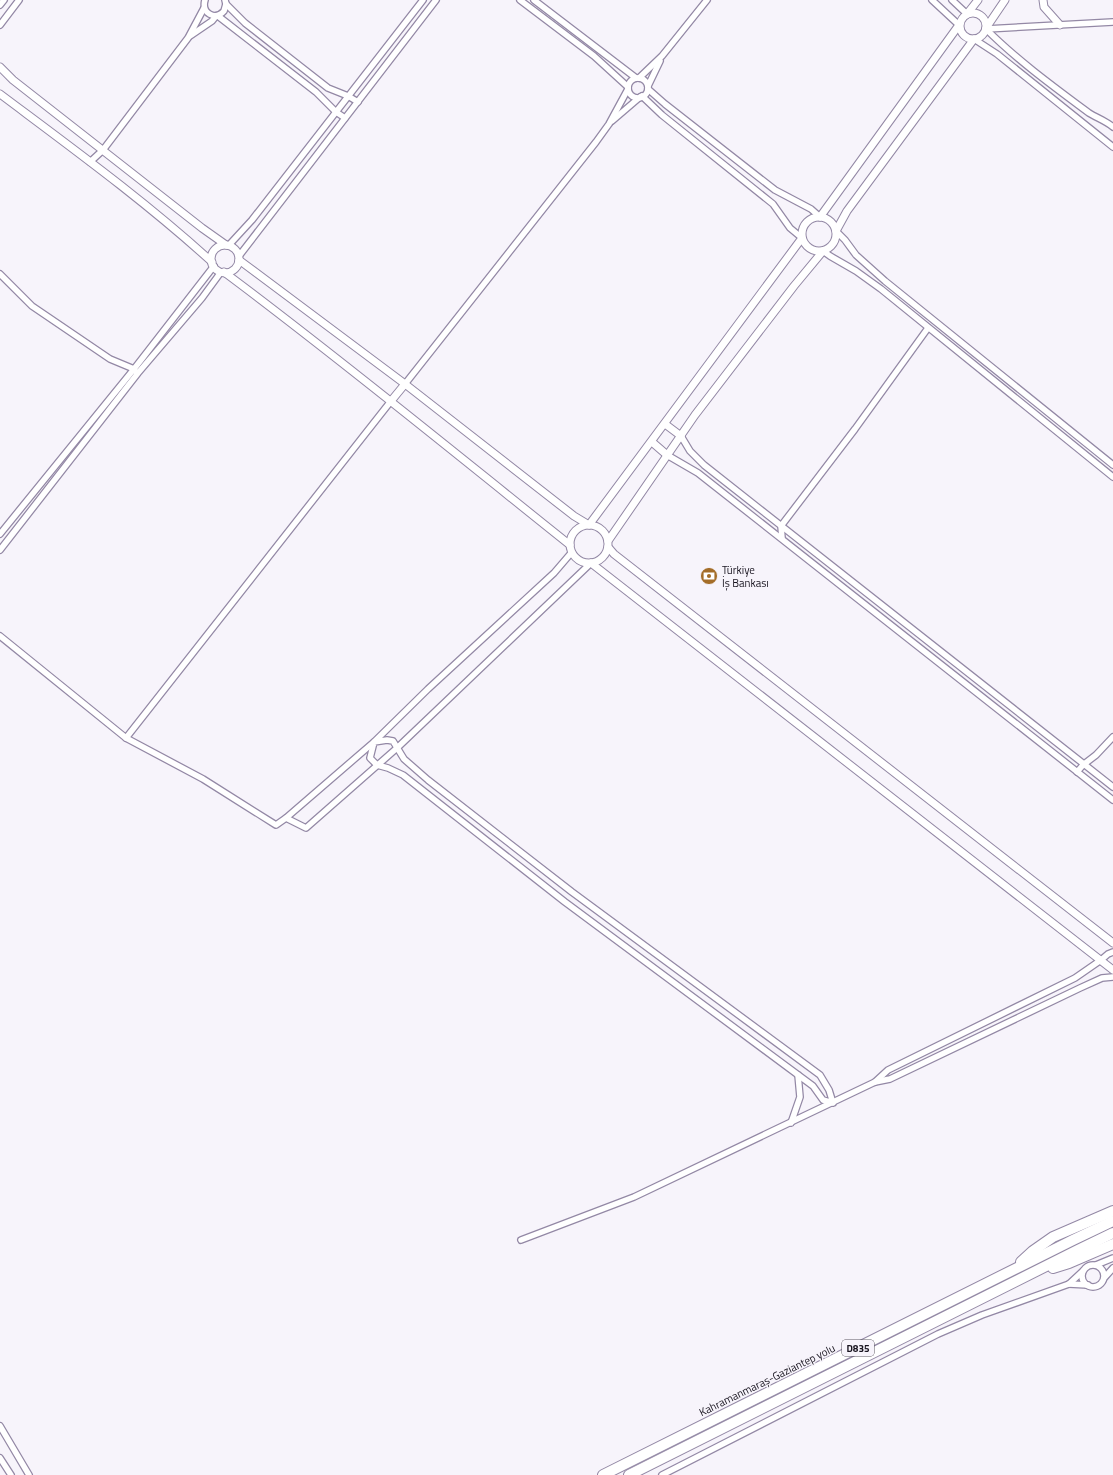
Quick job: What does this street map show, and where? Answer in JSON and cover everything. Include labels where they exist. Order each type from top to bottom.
[{"type":"highway","points":[[1011,1271],[1053,1237],[1113,1211]]},
{"type":"highway","name":"Kahramanmaraş-Gaziantep yolu","points":[[603,1475],[1113,1221]]},
{"type":"highway","name":"Kahramanmaraş-Gaziantep yolu","points":[[629,1475],[1113,1233]]},
{"type":"highway","points":[[1030,1274],[1069,1263],[1113,1244]]},
{"type":"street","points":[[0,5],[4,0]]},
{"type":"street","points":[[0,25],[19,0]]},
{"type":"street","points":[[0,550],[136,371],[213,264],[212,258],[214,250],[222,245],[228,245],[252,220],[423,0]]},
{"type":"street","points":[[0,534],[136,371],[202,298],[222,272],[232,271],[238,264],[239,258],[436,0]]},
{"type":"street","points":[[520,0],[529,2],[594,56],[628,88],[632,96],[641,97],[773,204],[790,228],[802,238],[809,248],[816,251],[823,251],[862,276],[1113,477]]},
{"type":"street","points":[[534,0],[637,78],[644,80],[648,87],[665,104],[775,190],[811,209],[820,217]]},
{"type":"street","points":[[126,738],[609,124],[630,82],[637,78],[662,56],[707,0]]},
{"type":"street","points":[[932,0],[960,25],[960,30],[968,39],[982,37],[1005,0]]},
{"type":"street","points":[[952,0],[967,14],[976,13],[982,16],[985,20],[986,29],[1004,47],[1091,115],[1112,125]]},
{"type":"street","points":[[820,217],[960,25],[962,19],[978,0]]},
{"type":"street","points":[[1043,0],[1044,7],[1060,25]]},
{"type":"street","points":[[188,38],[224,12],[226,1]]},
{"type":"street","points":[[226,1],[245,23],[328,88],[348,96],[358,102]]},
{"type":"street","points":[[204,3],[210,15],[217,16],[316,92],[336,112],[345,118]]},
{"type":"street","points":[[90,162],[103,150],[188,38],[204,3]]},
{"type":"street","points":[[410,18],[417,23]]},
{"type":"street","points":[[986,29],[1113,22]]},
{"type":"street","points":[[974,39],[997,54],[1113,147]]},
{"type":"street","points":[[0,94],[90,162],[187,240],[222,272],[262,300],[391,402],[571,549],[577,559],[591,563],[598,561],[604,556],[608,544],[695,415],[789,292],[823,251],[833,245],[836,240],[836,231],[847,211],[974,39]]},
{"type":"street","points":[[609,124],[647,92],[662,56]]},
{"type":"street","points":[[372,66],[381,72]]},
{"type":"street","points":[[0,67],[13,80],[202,228],[236,249],[239,258],[405,384],[574,516],[589,525],[600,529],[606,537],[608,544],[620,559],[1113,943]]},
{"type":"street","points":[[0,636],[126,738],[203,779],[276,825],[374,742],[428,689],[554,573],[571,549],[571,539],[575,532],[580,528],[589,525],[652,442],[802,238],[802,229],[805,224],[814,217],[826,218],[832,222],[836,231],[856,255],[885,281],[1113,465]]},
{"type":"street","points":[[0,274],[32,306],[110,358],[136,371]]},
{"type":"street","points":[[782,538],[781,526],[855,429],[928,328]]},
{"type":"street","points":[[665,424],[681,436],[690,451],[704,465],[1083,765],[1113,787]]},
{"type":"street","points":[[652,442],[667,455],[698,473],[782,538],[1113,800]]},
{"type":"street","points":[[286,818],[306,828],[397,748],[591,563]]},
{"type":"street","points":[[591,563],[1113,970]]},
{"type":"street","points":[[845,588],[851,580]]},
{"type":"street","points":[[932,657],[938,649]]},
{"type":"street","points":[[1077,772],[1113,737]]},
{"type":"street","points":[[374,742],[387,740],[393,741],[404,759],[572,892],[820,1075],[829,1090],[833,1103]]},
{"type":"street","points":[[374,742],[370,758],[377,765],[403,775],[565,902],[813,1086],[823,1100],[833,1103]]},
{"type":"street","points":[[875,1082],[888,1070],[1074,978],[1113,952]]},
{"type":"street","points":[[521,1240],[634,1197],[875,1082],[890,1079],[1102,978],[1113,978]]},
{"type":"street","points":[[1015,1008],[1020,1017]]},
{"type":"street","points":[[791,1123],[800,1097],[798,1075]]},
{"type":"street","points":[[1069,1284],[1090,1265],[1096,1265],[1113,1258]]},
{"type":"street","points":[[1096,1265],[1101,1268],[1104,1277]]},
{"type":"street","points":[[662,1475],[938,1334],[982,1315],[1069,1284],[1097,1286],[1113,1268]]},
{"type":"street","points":[[1083,1271],[1082,1278],[1088,1285]]},
{"type":"street","points":[[0,1426],[29,1475]]},
{"type":"street","points":[[0,1458],[11,1475]]},
{"type":"place","name":"Türkiye İş Bankası","points":[[709,576]]}]
